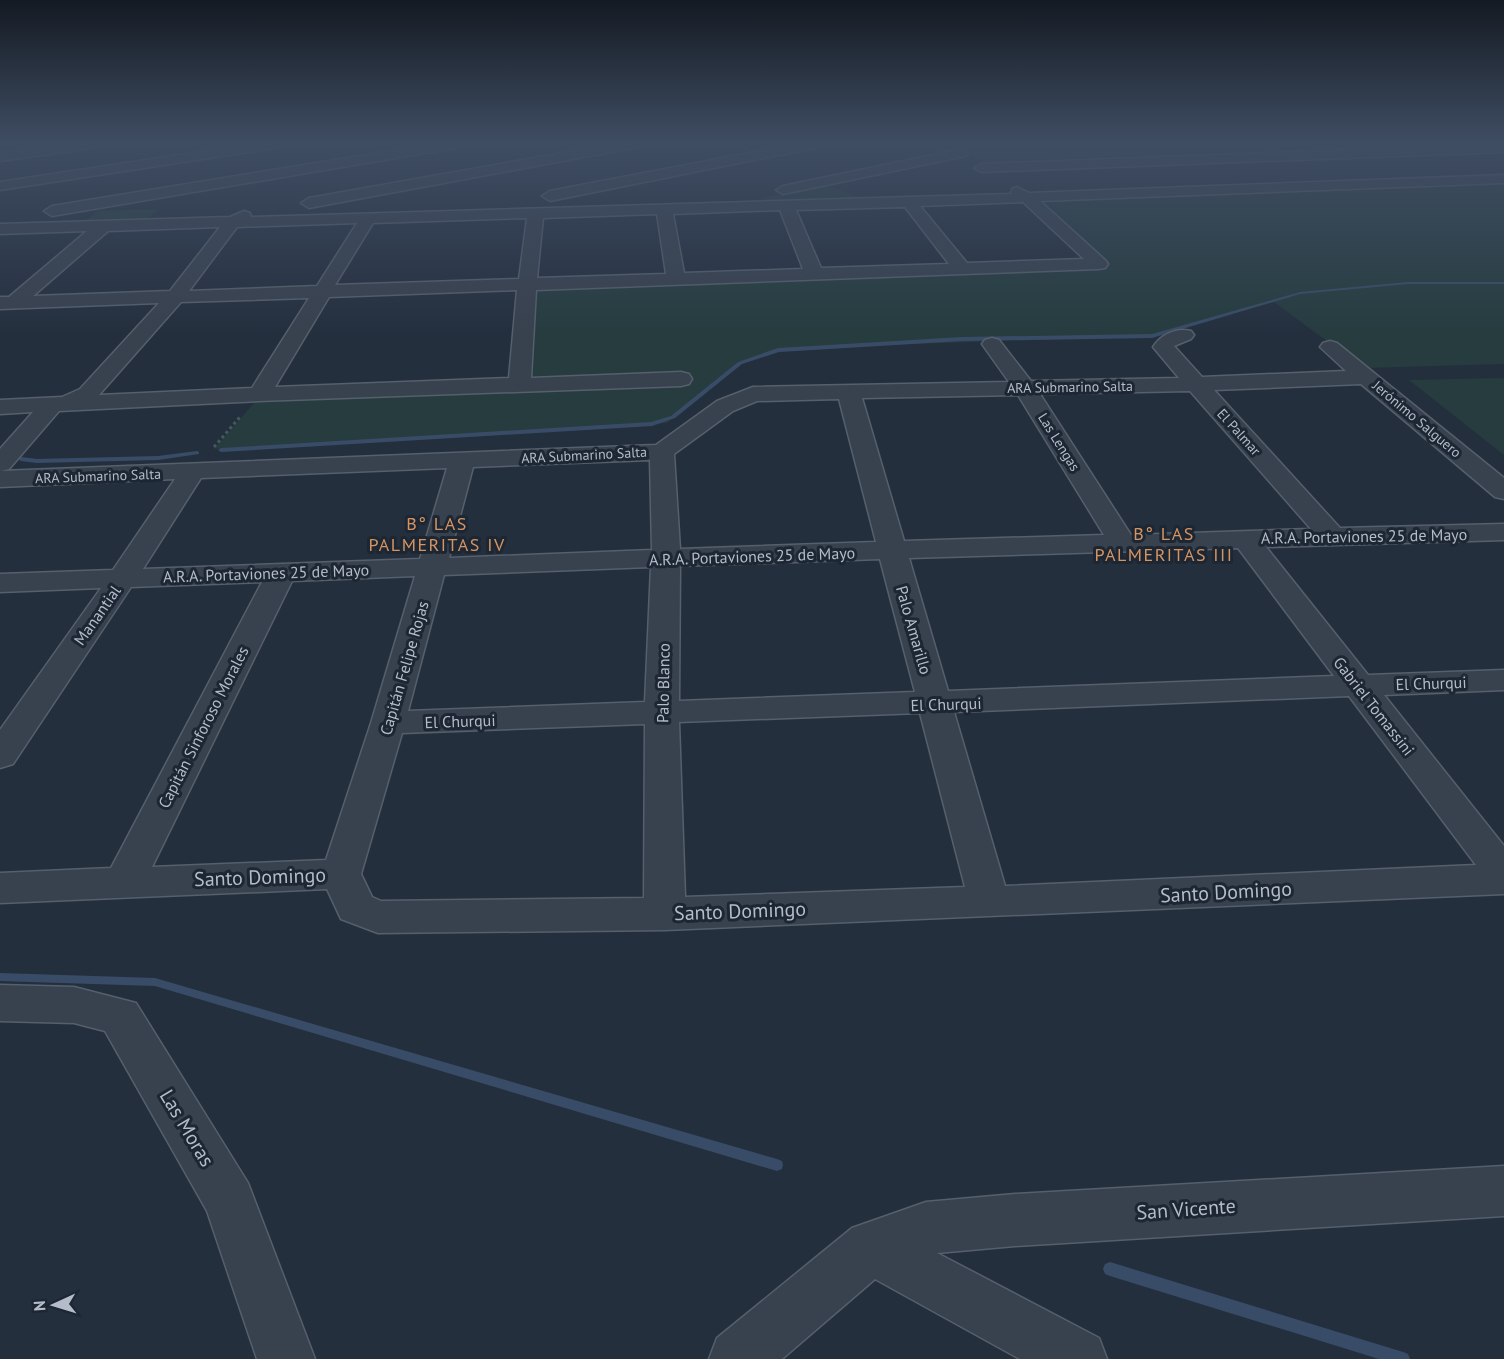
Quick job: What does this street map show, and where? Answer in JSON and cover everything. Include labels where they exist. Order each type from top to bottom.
[{"type":"street","points":[[1,225],[96,206]]},
{"type":"street","points":[[232,206],[249,219]]},
{"type":"street","points":[[0,464],[59,404],[87,394],[107,375],[175,297],[249,219],[311,206]]},
{"type":"street","points":[[460,214],[492,206]]},
{"type":"street","points":[[576,206],[585,210]]},
{"type":"street","points":[[1,225],[102,227],[249,219],[368,218],[742,206]]},
{"type":"street","points":[[787,206],[814,273]]},
{"type":"street","points":[[912,206],[961,268]]},
{"type":"street","points":[[7,303],[1099,264],[1036,206]]},
{"type":"street","points":[[663,208],[676,279]]},
{"type":"street","points":[[519,385],[527,284],[536,212]]},
{"type":"street","points":[[259,394],[368,218]]},
{"type":"street","points":[[7,303],[102,227]]},
{"type":"street","name":"El Palmar","points":[[1184,335],[1166,342],[1163,347],[1333,537]]},
{"type":"street","name":"Las Lengas","points":[[992,344],[1025,388],[1122,542]]},
{"type":"street","name":"Jerónimo Salguero","points":[[1330,346],[1504,490]]},
{"type":"street","name":"ARA Submarino Salta","points":[[0,479],[192,473],[662,452],[725,406],[753,394],[1195,384],[1366,376]]},
{"type":"street","points":[[0,407],[259,394],[681,379]]},
{"type":"street","name":"Palo Amarillo","points":[[849,393],[989,902]]},
{"type":"street","name":"Palo Blanco","points":[[662,452],[666,560],[662,714],[665,914]]},
{"type":"street","name":"Capitán Felipe Rojas","points":[[341,874],[388,723],[462,461]]},
{"type":"street","name":"Manantial","points":[[0,756],[192,473]]},
{"type":"street","name":"A.R.A. Portaviones 25 de Mayo","points":[[0,583],[1122,542],[1504,532]]},
{"type":"street","name":"Gabriel Tomassini","points":[[1245,539],[1504,874]]},
{"type":"street","name":"Capitán Sinforoso Morales","points":[[124,882],[282,572]]},
{"type":"street","name":"El Churqui","points":[[388,723],[934,704],[1504,680]]},
{"type":"street","name":"Santo Domingo","points":[[0,888],[341,874],[356,908],[378,917],[665,914],[1504,879]]},
{"type":"street","name":"Las Moras","points":[[0,1004],[74,1005],[120,1016],[230,1201],[286,1359]]},
{"type":"street","name":"San Vicente","points":[[871,1247],[926,1228],[1015,1220],[1504,1191]]},
{"type":"street","points":[[738,1359],[871,1247],[1078,1359]]},
{"type":"path","points":[[192,473],[259,394]]},
{"type":"green space","points":[[1037,206],[1504,206],[1504,364],[1363,368],[1274,302],[1155,336],[794,348],[738,362],[667,423],[214,449],[261,395],[520,386],[531,285],[1100,264]]},
{"type":"green space","points":[[158,209],[148,219],[86,221],[97,211]]},
{"type":"green space","points":[[1504,378],[1504,455],[1409,380]]},
{"type":"waterway","points":[[221,450],[652,424],[673,417],[740,363],[778,350],[962,339],[1152,336],[1300,293],[1408,283],[1504,283]]},
{"type":"waterway","points":[[21,459],[37,461],[158,458],[197,453]]},
{"type":"waterway","points":[[0,977],[155,982],[777,1165]]},
{"type":"waterway","points":[[1110,1269],[1403,1359]]},
{"type":"district","name":"B° LAS PALMERITAS IV","points":[[437,533]]},
{"type":"district","name":"B° LAS PALMERITAS III","points":[[1164,543]]}]
